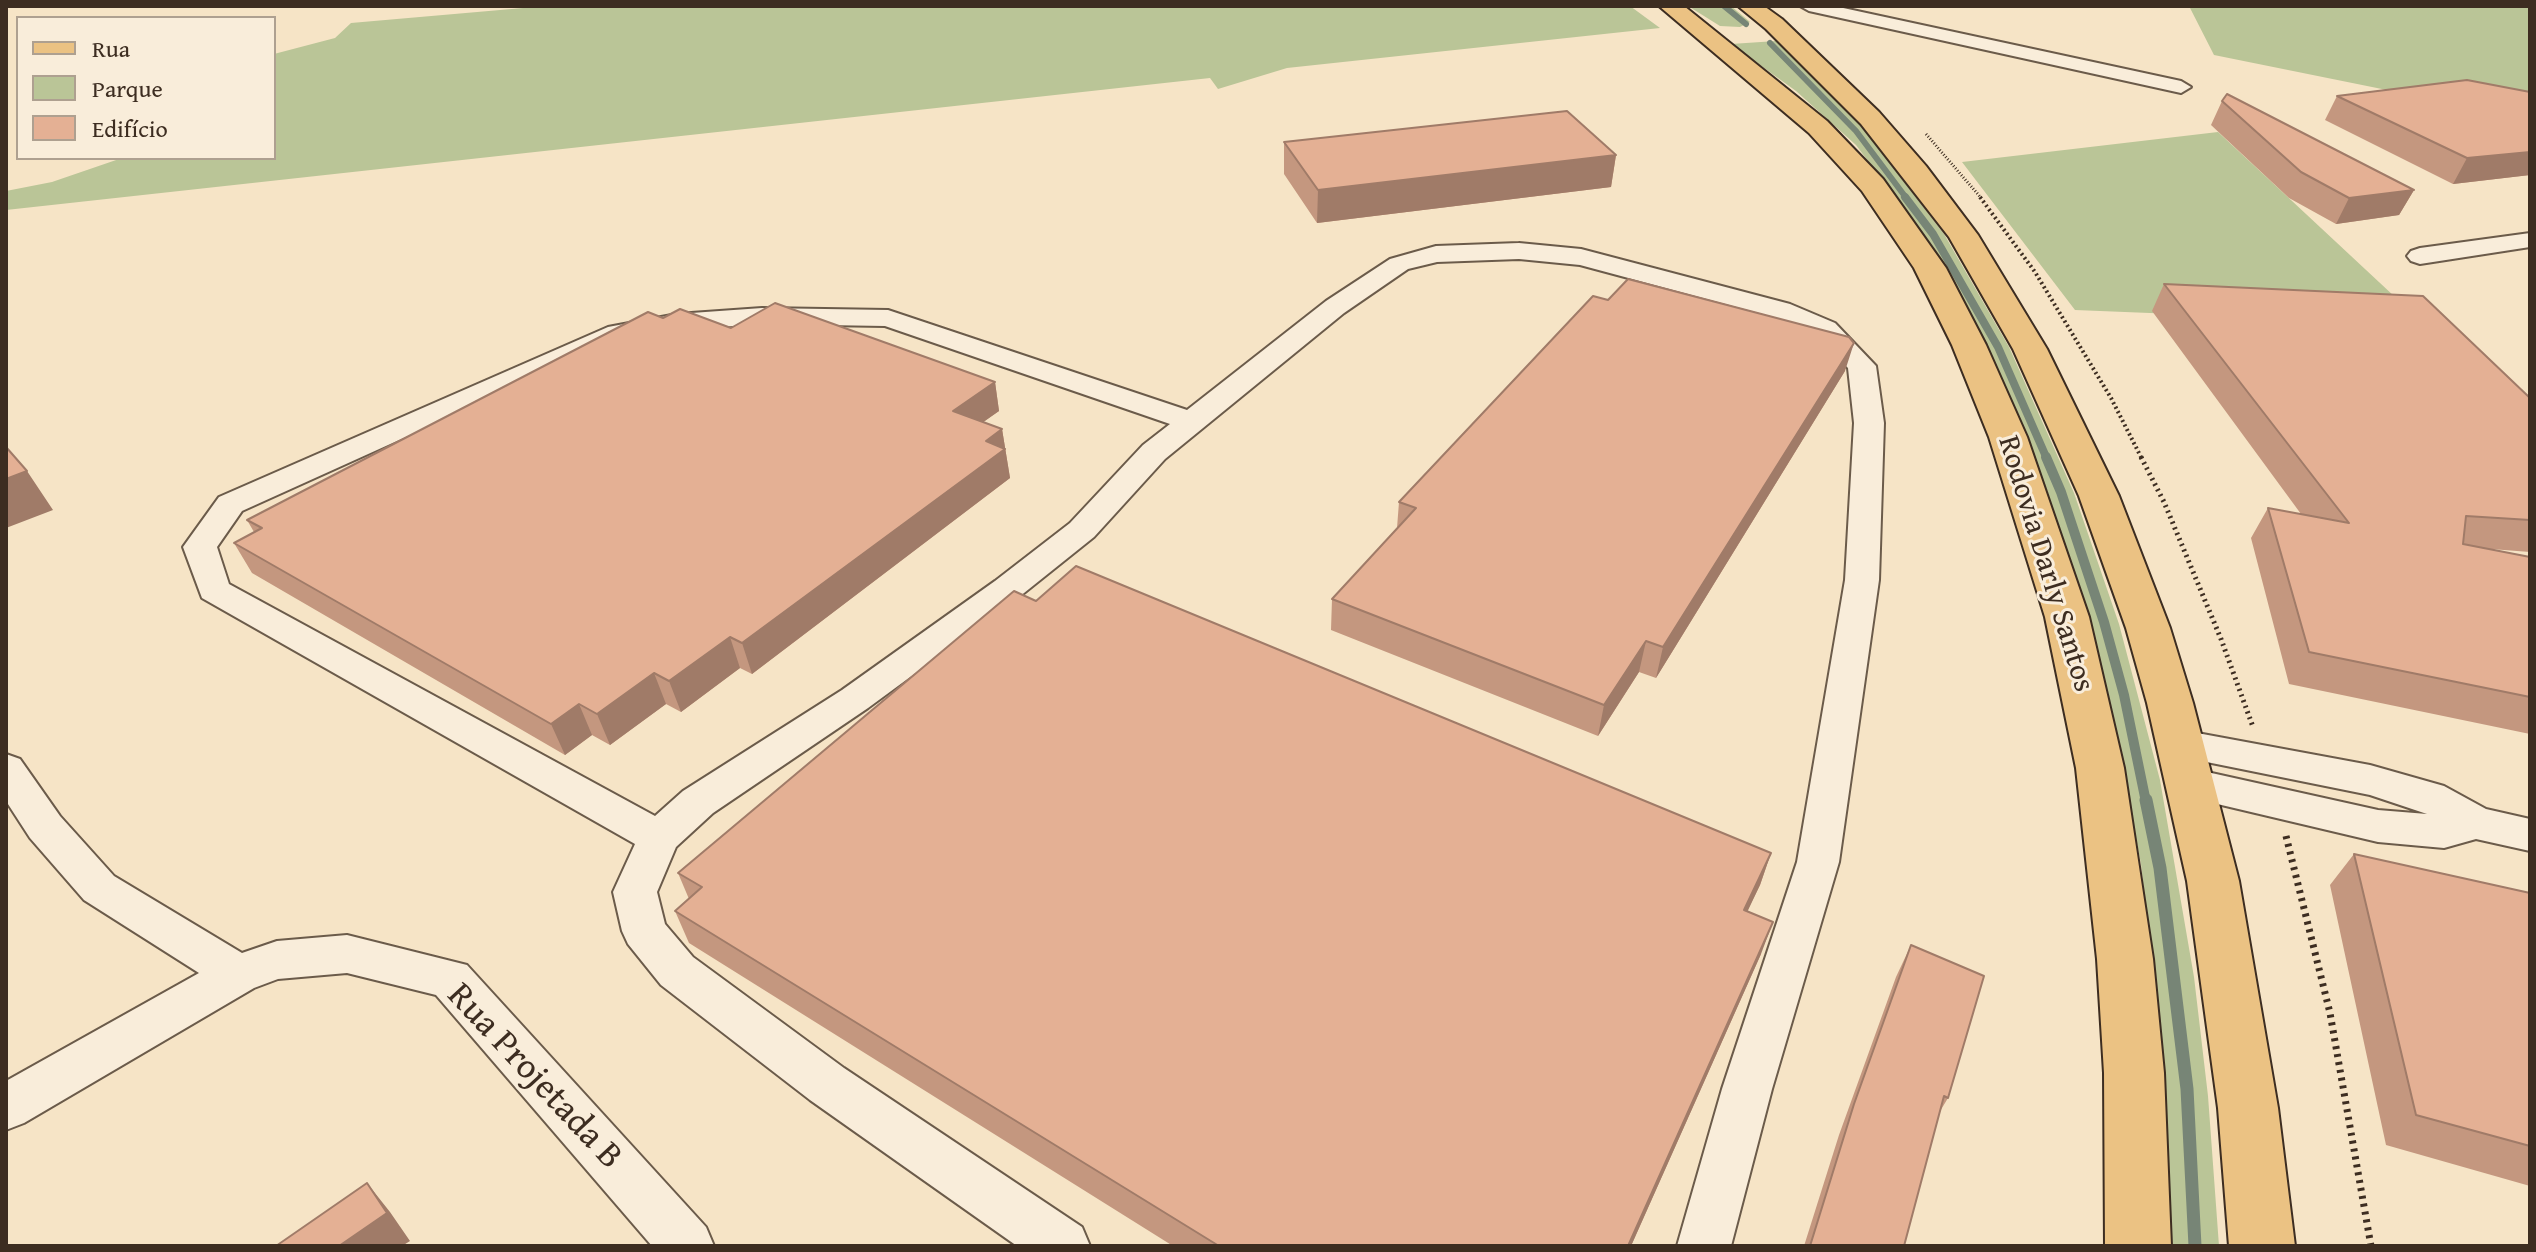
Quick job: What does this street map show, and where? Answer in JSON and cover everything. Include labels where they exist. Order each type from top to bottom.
[{"type":"main road","name":"Rodovia Darly Santos","points":[[1749,6],[1774,24],[1870,118],[1924,182],[1985,270],[2023,335],[2099,496],[2148,628],[2213,881],[2232,987],[2262,1246]]},
{"type":"main road","points":[[1682,15],[1745,32],[1774,24],[1795,6]]},
{"type":"main road","points":[[1806,6],[1797,18],[1798,34],[1813,61]]},
{"type":"main road","name":"Rodovia Darly Santos","points":[[1682,15],[1832,140],[1863,172],[1908,233],[1969,345],[2028,489],[2067,617],[2084,689],[2114,858],[2134,1073],[2138,1246]]},
{"type":"street","points":[[1806,6],[2181,87]]},
{"type":"street","points":[[2420,256],[2530,240]]},
{"type":"street","points":[[1063,1246],[827,1084],[677,971],[644,931],[635,892],[659,838],[698,802],[855,699],[1007,589],[1082,530],[1154,452],[1335,307],[1399,264],[1436,254],[1519,251],[1581,257],[1780,310],[1825,329],[1862,366],[1869,423],[1862,580],[1818,862],[1747,1089],[1704,1246]]},
{"type":"street","points":[[659,838],[214,590],[200,547],[230,504],[608,335],[677,322],[762,316],[888,318],[1192,422]]},
{"type":"street","points":[[2185,763],[2378,826],[2444,832],[2476,823],[2530,835]]},
{"type":"street","points":[[6,769],[45,827],[99,888],[238,974]]},
{"type":"street","name":"Rua Projetada B","points":[[6,1107],[238,974],[277,960],[347,954],[451,979],[687,1246]]},
{"type":"green space","points":[[546,6],[1630,6],[1660,28],[1287,68],[1218,89],[1210,78],[6,210],[6,191],[52,182],[116,160],[276,160],[276,53],[335,38],[351,23]]},
{"type":"green space","points":[[1688,6],[1731,6],[1750,22],[1740,27],[1720,26]]},
{"type":"green space","points":[[2189,6],[2530,6],[2530,119],[2214,55]]},
{"type":"green space","points":[[1776,41],[1855,118],[1944,234],[2009,347],[2074,493],[2119,624],[2160,780],[2194,977],[2208,1096],[2219,1246],[2172,1246],[2164,1082],[2141,864],[2108,693],[2089,620],[2047,490],[1986,346],[1922,233],[1856,145],[1796,91],[1731,44]]},
{"type":"green space","points":[[2218,132],[2424,324],[2075,310],[1962,162]]},
{"type":"building","points":[[2467,80],[2530,92],[2530,152],[2467,158],[2337,96]]},
{"type":"building","points":[[2227,94],[2414,190],[2349,198],[2301,172],[2222,101]]},
{"type":"building","points":[[1567,111],[1616,155],[1318,190],[1284,142]]},
{"type":"building","points":[[1628,279],[1849,337],[1854,343],[1663,647],[1646,641],[1604,705],[1332,599],[1416,508],[1399,502],[1593,296],[1608,300]]},
{"type":"building","points":[[2164,284],[2423,296],[2530,398],[2530,520],[2466,516],[2463,544],[2530,557],[2530,697],[2309,652],[2268,508],[2349,523]]},
{"type":"building","points":[[775,303],[995,382],[953,411],[1002,429],[986,441],[1005,449],[742,643],[730,637],[669,681],[654,673],[597,714],[579,704],[551,724],[234,543],[262,528],[247,520],[648,312],[663,318],[680,309],[731,328]]},
{"type":"building","points":[[6,447],[27,471],[6,479]]},
{"type":"building","points":[[1076,566],[1771,853],[1744,910],[1773,922],[1628,1246],[1219,1246],[675,911],[702,887],[678,873],[1014,591],[1036,601]]},
{"type":"building","points":[[2354,854],[2530,893],[2530,1146],[2416,1115]]},
{"type":"building","points":[[1911,945],[1984,976],[1948,1098],[1944,1096],[1904,1246],[1810,1246],[1854,1104]]},
{"type":"building","points":[[367,1183],[387,1213],[339,1246],[276,1246]]},
{"type":"waterway","points":[[1724,6],[1746,24]]},
{"type":"waterway","points":[[1770,43],[1856,131],[1907,199]]},
{"type":"waterway","points":[[1905,197],[1933,234],[1998,347],[2047,459]]},
{"type":"waterway","points":[[2046,457],[2061,492],[2104,622],[2124,695],[2146,802]]},
{"type":"waterway","points":[[2146,800],[2160,868],[2187,1089],[2195,1246]]}]
